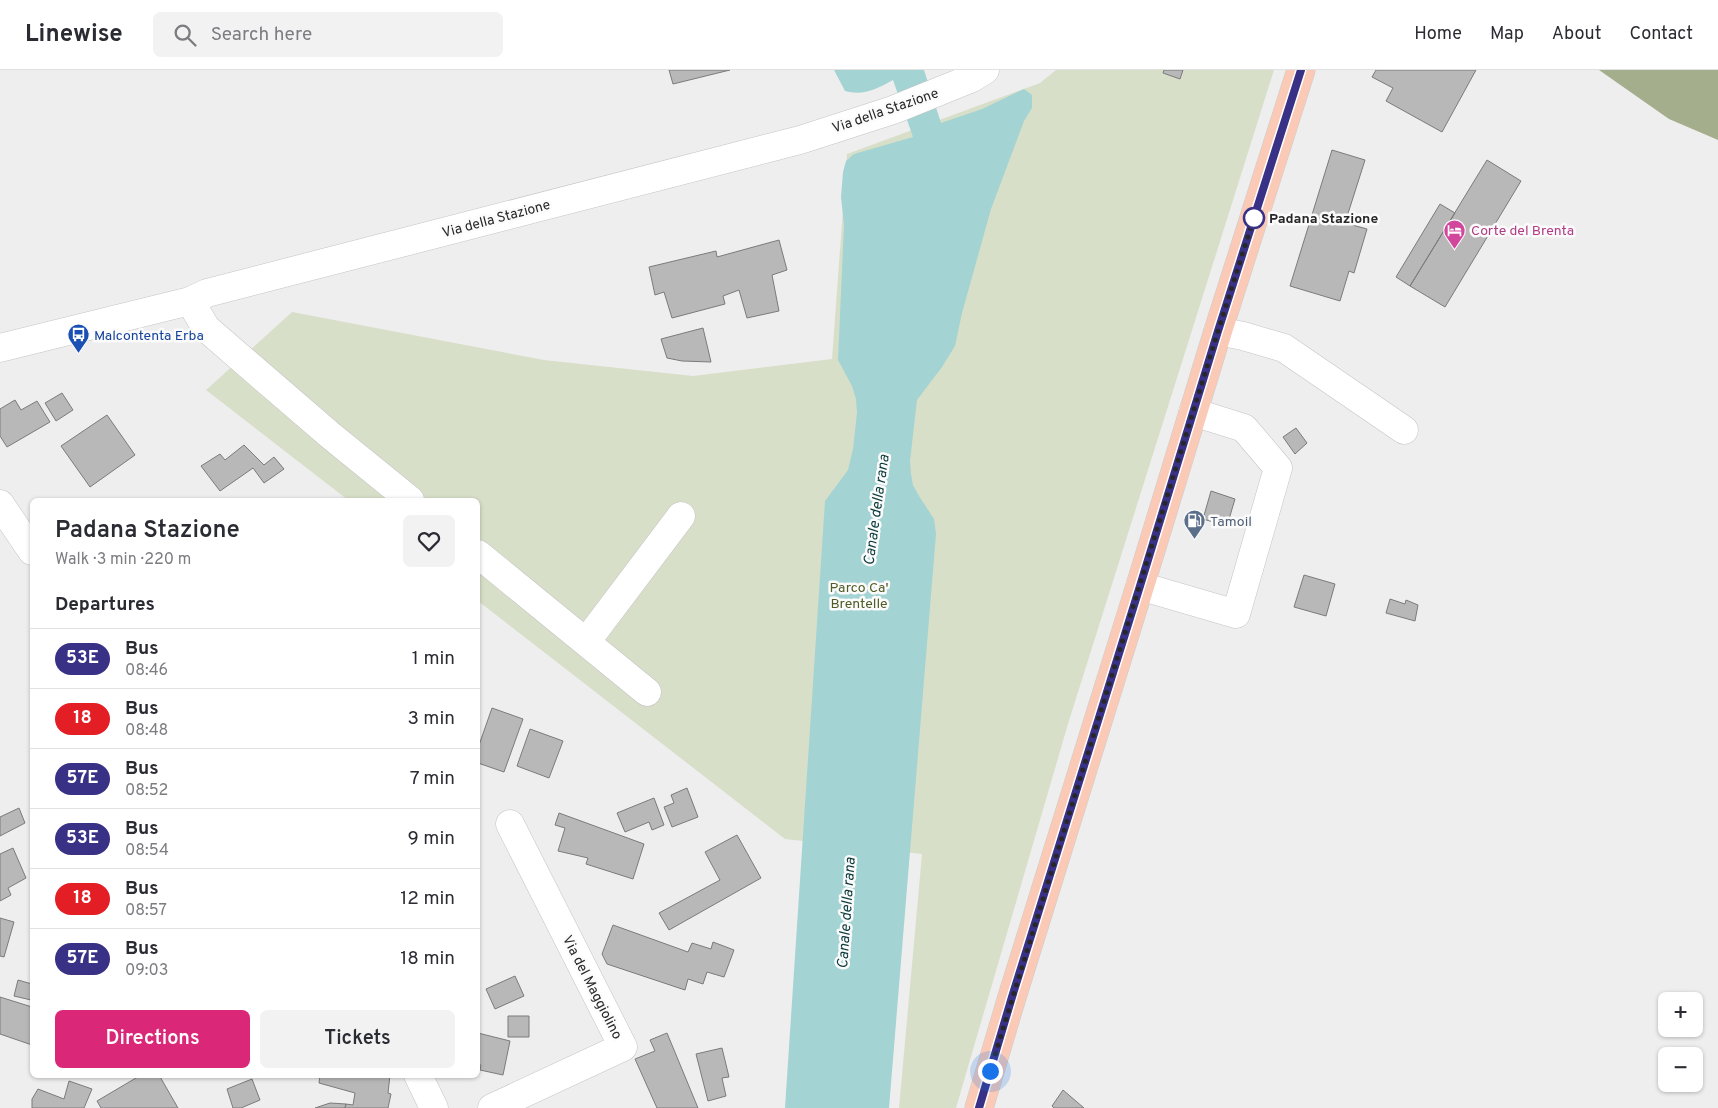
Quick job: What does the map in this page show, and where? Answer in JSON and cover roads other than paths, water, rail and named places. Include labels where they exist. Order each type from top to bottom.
[{"type":"main road","points":[[979,1108],[1218,331],[1301,70]]},
{"type":"street","name":"Via della Stazione","points":[[0,348],[190,301],[207,293],[800,140],[893,110],[979,74]]},
{"type":"street","points":[[190,301],[206,328],[330,435],[408,498]]},
{"type":"street","points":[[1218,331],[1284,348],[1404,430]]},
{"type":"street","points":[[1140,586],[1236,614],[1278,468],[1244,428],[1193,412]]},
{"type":"street","points":[[0,504],[30,548]]},
{"type":"street","points":[[586,642],[681,516]]},
{"type":"street","points":[[480,556],[646,692]]},
{"type":"street","name":"Via del Maggiolino","points":[[492,1108],[623,1046],[510,824]]},
{"type":"street","points":[[419,1078],[434,1108]]},
{"type":"water","name":"Canale della rana","points":[[834,70],[924,70],[941,123],[982,109],[1024,89],[1032,95],[1032,108],[1024,121],[991,209],[962,313],[955,346],[917,400],[910,461],[911,474],[913,485],[934,519],[936,534],[889,1108],[785,1108],[825,501],[848,470],[853,449],[857,413],[856,399],[852,386],[838,360],[844,225],[841,197],[843,172],[846,161],[854,154],[913,137],[893,80],[870,91],[858,93],[845,91]]},
{"type":"place","name":"Padana Stazione","points":[[1254,218]]},
{"type":"place","name":"Corte del Brenta","points":[[1455,249]]},
{"type":"place","name":"Malcontenta Erba","points":[[78,354]]},
{"type":"place","name":"Tamoil","points":[[1194,540]]},
{"type":"park label","name":"Parco Ca' Brentelle","points":[[859,596]]}]
